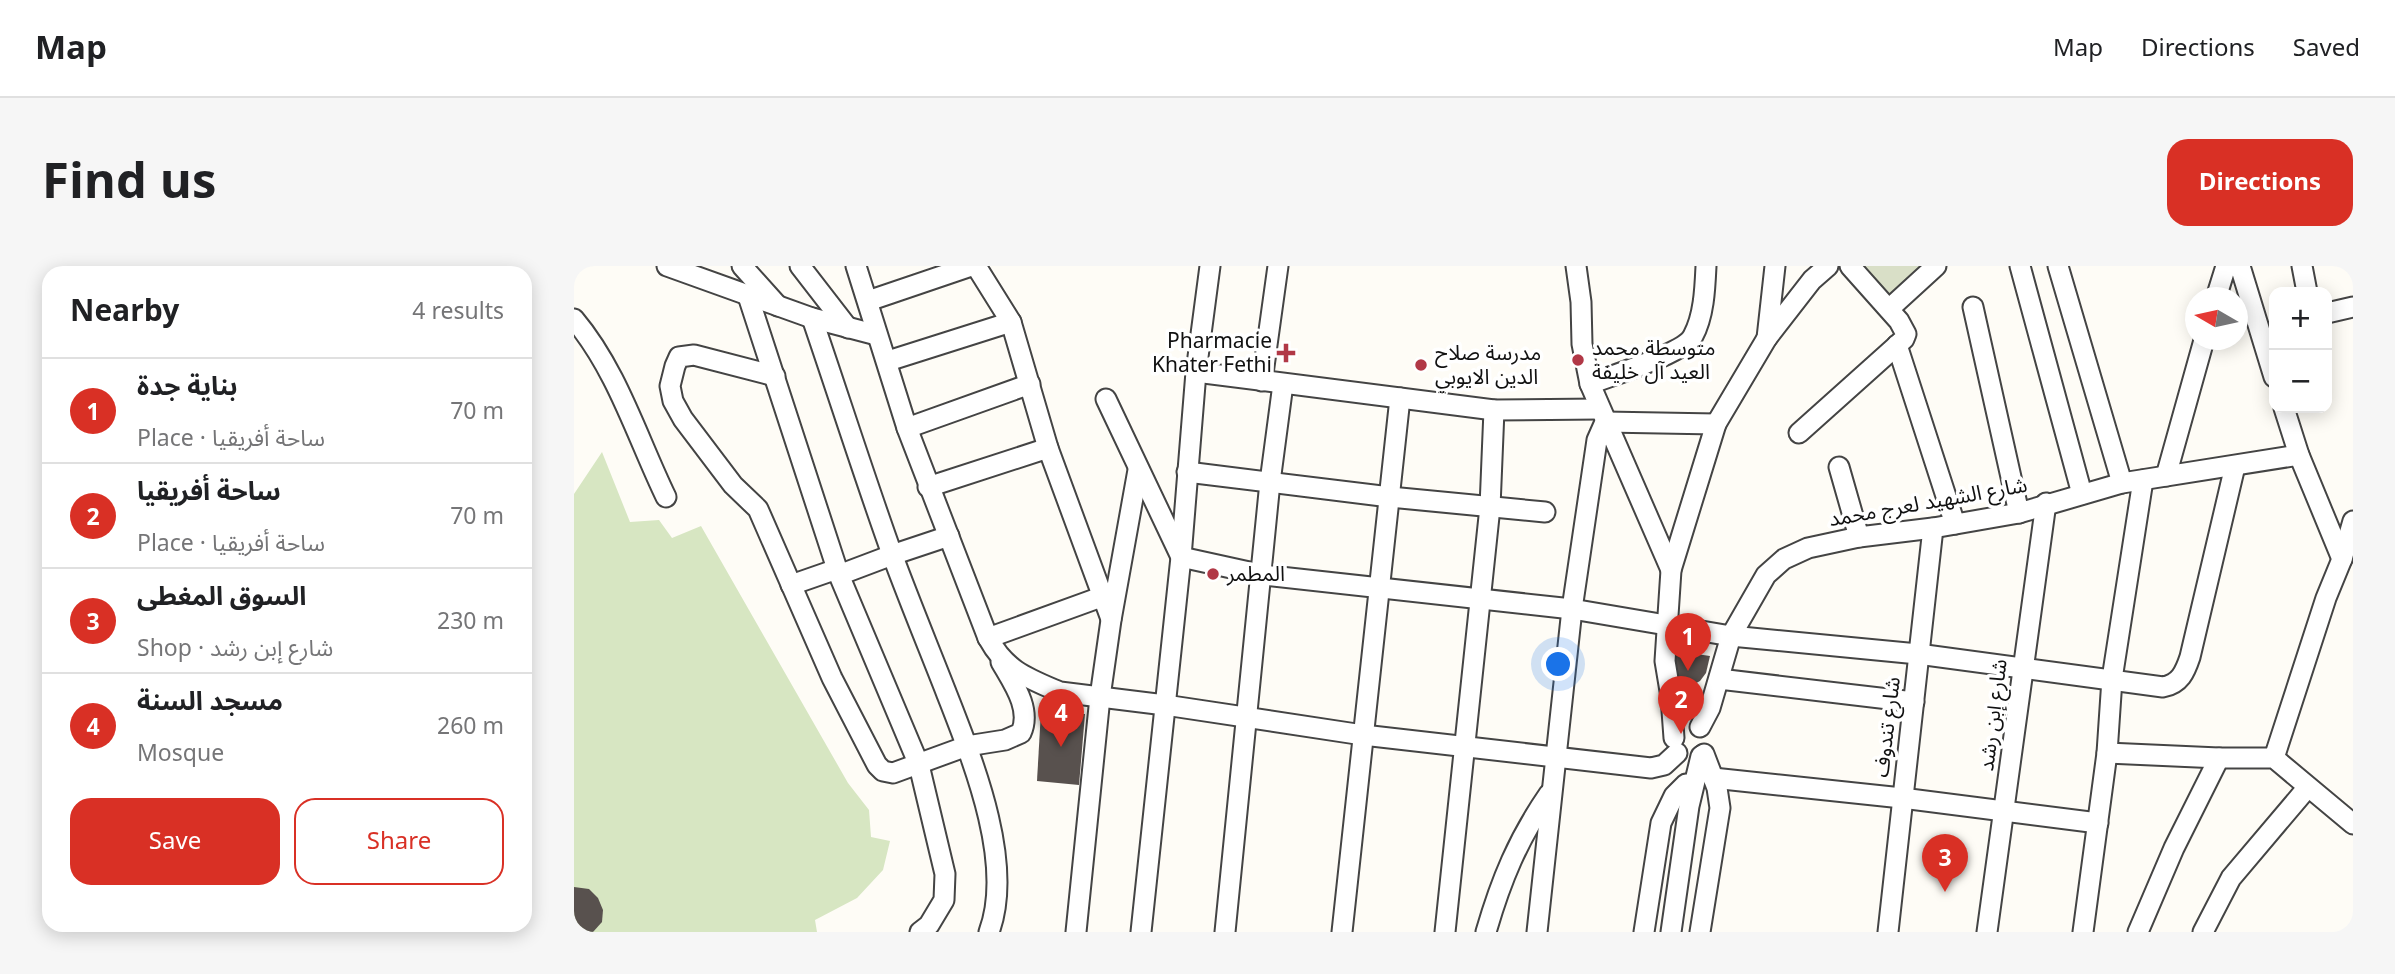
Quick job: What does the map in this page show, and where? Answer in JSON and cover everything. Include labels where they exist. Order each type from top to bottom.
[{"type":"street","points":[[667,266],[812,318],[877,335]]},
{"type":"street","points":[[700,266],[714,283]]},
{"type":"street","points":[[742,266],[779,307]]},
{"type":"street","points":[[800,266],[848,328]]},
{"type":"street","points":[[775,376],[694,355],[679,357],[670,386],[673,401],[682,419],[733,485],[758,509],[832,678],[877,765],[888,773],[919,765],[967,746],[1021,733],[1026,723],[1024,707],[988,638],[928,487],[856,266]]},
{"type":"street","points":[[867,301],[974,266],[1011,322],[1048,447],[1111,620]]},
{"type":"street","points":[[1141,932],[1181,557],[1196,372],[1210,266]]},
{"type":"street","points":[[1262,381],[1278,266]]},
{"type":"street","points":[[1576,266],[1581,302],[1582,344],[1590,384],[1671,570]]},
{"type":"street","points":[[1590,384],[1664,355],[1689,342],[1697,325],[1706,266]]},
{"type":"street","points":[[1766,338],[1775,266]]},
{"type":"street","points":[[1671,932],[1689,806],[1687,752],[1671,696],[1665,661],[1671,570],[1716,424],[1766,338],[1812,280],[1828,266]]},
{"type":"street","points":[[1799,433],[1906,334],[1889,309],[1850,266]]},
{"type":"street","points":[[1889,309],[1936,266]]},
{"type":"street","points":[[2020,266],[2082,494]]},
{"type":"street","points":[[2058,266],[2122,483]]},
{"type":"street","points":[[2219,287],[2226,266]]},
{"type":"street","points":[[2240,266],[2266,326],[2270,350]]},
{"type":"street","points":[[2302,266],[2306,287]]},
{"type":"street","points":[[748,296],[838,572],[919,765],[944,874],[944,900],[929,925],[920,932]]},
{"type":"street","points":[[1973,307],[2019,513]]},
{"type":"street","points":[[2332,312],[2353,307]]},
{"type":"street","points":[[812,318],[892,555],[979,779],[996,863],[997,892],[989,932]]},
{"type":"street","points":[[574,319],[603,360],[666,496]]},
{"type":"street","points":[[888,361],[1011,322]]},
{"type":"street","points":[[1897,345],[1955,524]]},
{"type":"street","points":[[2166,476],[2201,350]]},
{"type":"street","points":[[1196,372],[1494,410],[1716,424]]},
{"type":"street","points":[[907,428],[1030,384]]},
{"type":"street","points":[[1225,932],[1270,482],[1283,384]]},
{"type":"street","points":[[1342,932],[1399,398]]},
{"type":"street","points":[[1106,399],[1181,557]]},
{"type":"street","points":[[1446,932],[1490,507],[1494,410]]},
{"type":"street","points":[[2286,413],[2299,454],[2342,559]]},
{"type":"street","points":[[1537,932],[1572,609],[1602,415]]},
{"type":"street","points":[[928,487],[1048,447]]},
{"type":"street","name":"شارع الشهيد لعرج محمد","points":[[1698,726],[1719,679],[1731,636],[1766,575],[1784,559],[1808,548],[1859,537],[2019,513],[2122,483],[2299,454]]},
{"type":"street","points":[[1181,557],[1262,575],[1572,609],[1731,636],[1918,654],[2022,669],[2112,678],[2163,687],[2172,685],[2185,672],[2235,466]]},
{"type":"street","points":[[1839,467],[1859,537]]},
{"type":"street","points":[[1076,932],[1100,697],[1138,470]]},
{"type":"street","points":[[1187,472],[1390,497],[1545,512]]},
{"type":"street","points":[[2083,932],[2107,753],[2112,678],[2143,480]]},
{"type":"street","name":"شارع إبن رشد","points":[[1987,932],[2046,503]]},
{"type":"street","points":[[2274,758],[2353,521]]},
{"type":"street","name":"شارع تندوف","points":[[1888,932],[1933,528]]},
{"type":"street","points":[[791,585],[949,536]]},
{"type":"street","points":[[988,638],[1101,597]]},
{"type":"street","points":[[998,657],[1028,679],[1060,692],[1464,748],[1656,768],[1708,740],[1671,696]]},
{"type":"street","points":[[1719,679],[1914,702]]},
{"type":"street","points":[[1689,806],[1686,784],[1687,752],[1680,728],[1698,726]]},
{"type":"street","points":[[1687,752],[1713,778],[1720,808],[1700,932]]},
{"type":"street","points":[[2107,753],[2274,758],[2353,824]]},
{"type":"street","points":[[2138,932],[2174,848],[2219,758]]},
{"type":"street","points":[[1713,778],[2098,823]]},
{"type":"street","points":[[1644,932],[1661,823],[1674,796],[1686,784]]},
{"type":"street","points":[[2203,932],[2231,878],[2308,787]]},
{"type":"street","points":[[1486,932],[1498,889],[1525,829],[1551,790]]},
{"type":"green space","points":[[1864,266],[1925,266],[1890,299]]},
{"type":"green space","points":[[602,452],[630,522],[659,520],[672,538],[701,526],[848,783],[869,810],[871,837],[890,841],[883,870],[857,898],[815,920],[817,932],[574,932],[574,494]]},
{"type":"building","points":[[1669,650],[1710,656],[1706,673],[1700,681],[1687,688],[1674,685]]},
{"type":"building","points":[[1041,711],[1085,714],[1079,785],[1037,781]]},
{"type":"building","points":[[574,887],[589,889],[598,898],[603,910],[602,922],[593,932],[574,932]]},
{"type":"place","name":"Pharmacie Khater Fethi","points":[[1286,353]]},
{"type":"place","name":"متوسطة محمد العيد آل خليفة","points":[[1578,360]]},
{"type":"place","name":"مدرسة صلاح الدين الايوبي","points":[[1421,365]]},
{"type":"place","name":"المطمر","points":[[1213,574]]},
{"type":"place","name":"بناية جدة","points":[[1688,671]]},
{"type":"place","name":"ساحة أفريقيا","points":[[1681,734]]},
{"type":"place","name":"مسجد السنة","points":[[1061,747]]},
{"type":"place","name":"السوق المغطى","points":[[1945,892]]}]
